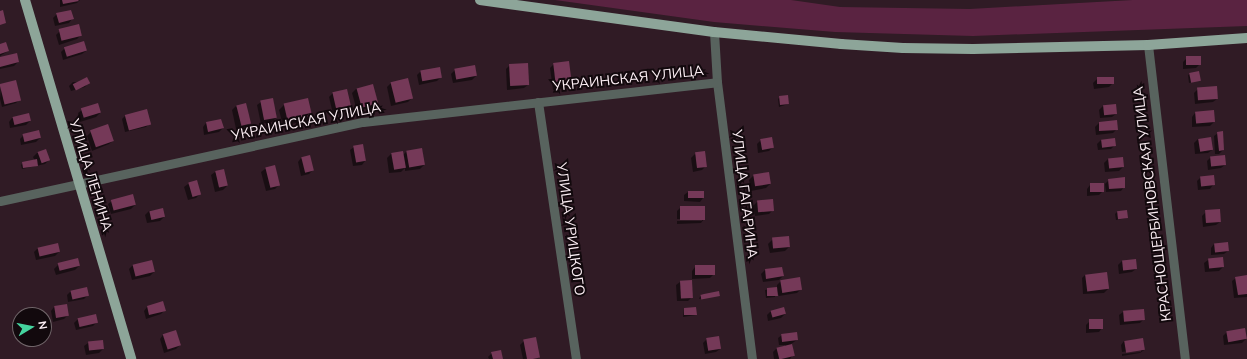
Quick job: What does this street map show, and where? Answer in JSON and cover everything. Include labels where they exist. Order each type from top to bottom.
[{"type":"main road","name":"УЛИЦА ЛЕНИНА","points":[[25,0],[131,359]]},
{"type":"main road","points":[[480,0],[714,32],[841,44],[903,48],[972,49],[1148,45],[1247,38]]},
{"type":"street","name":"УЛИЦА ГАГАРИНА","points":[[714,32],[717,82],[752,359]]},
{"type":"street","name":"КРАСНОЩЕРБИНОВСКАЯ УЛИЦА","points":[[1148,45],[1185,359]]},
{"type":"street","name":"УКРАИНСКАЯ УЛИЦА","points":[[0,201],[363,122],[717,82]]},
{"type":"street","name":"УЛИЦА УРИЦКОГО","points":[[538,102],[576,359]]},
{"type":"shaded area","points":[[555,0],[791,0],[840,7],[970,9],[1133,0],[1247,0],[1247,26],[973,36],[835,32],[714,22]]},
{"type":"building","points":[[62,0],[78,0],[79,1],[63,4]]},
{"type":"building","points":[[3,10],[6,23],[0,25],[0,11]]},
{"type":"building","points":[[71,10],[74,19],[59,23],[56,13]]},
{"type":"building","points":[[79,24],[82,36],[62,41],[59,29]]},
{"type":"building","points":[[84,41],[87,51],[67,57],[64,47]]},
{"type":"building","points":[[6,42],[9,51],[0,54],[0,44]]},
{"type":"building","points":[[17,53],[19,62],[0,67],[0,57]]},
{"type":"building","points":[[1186,56],[1201,56],[1201,65],[1186,65]]},
{"type":"building","points":[[569,61],[572,84],[556,86],[553,63]]},
{"type":"building","points":[[528,63],[529,85],[510,86],[509,64]]},
{"type":"building","points":[[475,65],[477,76],[456,79],[454,69]]},
{"type":"building","points":[[440,67],[442,78],[422,81],[420,70]]},
{"type":"building","points":[[1199,71],[1201,81],[1191,83],[1189,73]]},
{"type":"building","points":[[87,77],[90,83],[76,91],[73,84]]},
{"type":"building","points":[[1097,77],[1114,77],[1114,84],[1097,84]]},
{"type":"building","points":[[408,78],[413,98],[396,103],[391,82]]},
{"type":"building","points":[[16,80],[21,100],[5,104],[0,84]]},
{"type":"building","points":[[373,84],[378,103],[362,108],[357,88]]},
{"type":"building","points":[[1217,86],[1218,99],[1198,100],[1197,87]]},
{"type":"building","points":[[347,89],[351,107],[336,110],[332,92]]},
{"type":"building","points":[[788,95],[789,104],[780,105],[779,96]]},
{"type":"building","points":[[273,98],[277,118],[264,120],[260,100]]},
{"type":"building","points":[[308,98],[312,116],[288,121],[284,104]]},
{"type":"building","points":[[98,103],[101,113],[84,118],[81,108]]},
{"type":"building","points":[[246,103],[251,123],[241,126],[236,105]]},
{"type":"building","points":[[1116,104],[1117,114],[1104,115],[1103,105]]},
{"type":"building","points":[[147,109],[151,124],[129,130],[125,115]]},
{"type":"building","points":[[1214,110],[1215,122],[1196,124],[1195,112]]},
{"type":"building","points":[[29,113],[31,121],[14,125],[13,117]]},
{"type":"building","points":[[221,119],[224,128],[208,132],[206,122]]},
{"type":"building","points":[[1117,120],[1118,130],[1099,131],[1099,122]]},
{"type":"building","points":[[108,124],[114,141],[96,147],[90,130]]},
{"type":"building","points":[[39,130],[41,138],[24,142],[23,134]]},
{"type":"building","points":[[1223,131],[1224,150],[1219,151],[1217,132]]},
{"type":"building","points":[[772,137],[774,148],[762,150],[760,139]]},
{"type":"building","points":[[1211,137],[1213,150],[1200,152],[1198,139]]},
{"type":"building","points":[[1115,138],[1116,146],[1102,148],[1101,140]]},
{"type":"building","points":[[363,144],[366,161],[356,162],[353,146]]},
{"type":"building","points":[[422,148],[425,165],[409,168],[406,151]]},
{"type":"building","points":[[46,149],[50,160],[42,163],[38,152]]},
{"type":"building","points":[[403,151],[406,168],[394,170],[391,153]]},
{"type":"building","points":[[705,151],[707,167],[697,168],[695,152]]},
{"type":"building","points":[[310,155],[314,171],[305,173],[301,157]]},
{"type":"building","points":[[1225,155],[1226,165],[1211,167],[1210,157]]},
{"type":"building","points":[[1123,157],[1124,167],[1109,169],[1108,159]]},
{"type":"building","points":[[37,159],[38,166],[23,168],[22,162]]},
{"type":"building","points":[[275,165],[280,185],[270,188],[265,167]]},
{"type":"building","points":[[224,169],[228,186],[219,188],[215,171]]},
{"type":"building","points":[[769,172],[771,184],[755,186],[753,175]]},
{"type":"building","points":[[1214,175],[1215,185],[1201,186],[1200,176]]},
{"type":"building","points":[[1125,177],[1125,188],[1109,189],[1108,179]]},
{"type":"building","points":[[197,180],[201,194],[192,197],[188,182]]},
{"type":"building","points":[[1090,183],[1104,183],[1104,192],[1090,192]]},
{"type":"building","points":[[688,191],[704,191],[704,198],[688,198]]},
{"type":"building","points":[[133,194],[136,205],[114,211],[111,200]]},
{"type":"building","points":[[773,199],[774,211],[758,212],[757,200]]},
{"type":"building","points":[[680,206],[705,206],[705,220],[680,220]]},
{"type":"building","points":[[163,208],[165,217],[151,220],[149,211]]},
{"type":"building","points":[[1220,209],[1221,222],[1206,223],[1205,210]]},
{"type":"building","points":[[1127,210],[1128,218],[1118,219],[1117,211]]},
{"type":"building","points":[[789,236],[790,247],[773,248],[772,237]]},
{"type":"building","points":[[1228,242],[1229,251],[1215,252],[1214,243]]},
{"type":"building","points":[[58,243],[60,252],[40,256],[38,248]]},
{"type":"building","points":[[1223,257],[1224,267],[1209,269],[1208,259]]},
{"type":"building","points":[[78,258],[80,266],[60,271],[58,263]]},
{"type":"building","points":[[1136,259],[1137,269],[1123,270],[1122,260]]},
{"type":"building","points":[[152,260],[155,272],[135,276],[133,265]]},
{"type":"building","points":[[695,265],[715,265],[715,275],[695,275]]},
{"type":"building","points":[[782,267],[784,276],[766,279],[765,269]]},
{"type":"building","points":[[1107,272],[1109,289],[1087,292],[1085,275]]},
{"type":"building","points":[[1247,275],[1247,294],[1238,295],[1235,277]]},
{"type":"building","points":[[800,277],[802,290],[782,293],[780,280]]},
{"type":"building","points":[[692,280],[693,298],[681,299],[680,281]]},
{"type":"building","points":[[87,287],[89,296],[72,300],[70,291]]},
{"type":"building","points":[[777,287],[778,296],[767,296],[767,288]]},
{"type":"building","points":[[719,291],[720,296],[701,300],[700,295]]},
{"type":"building","points":[[163,301],[166,311],[149,315],[147,306]]},
{"type":"building","points":[[67,304],[69,316],[56,318],[54,306]]},
{"type":"building","points":[[696,307],[697,315],[684,315],[684,308]]},
{"type":"building","points":[[784,307],[786,314],[772,318],[771,311]]},
{"type":"building","points":[[1144,309],[1145,320],[1124,322],[1123,311]]},
{"type":"building","points":[[96,314],[98,323],[80,327],[77,318]]},
{"type":"building","points":[[1089,319],[1103,319],[1103,329],[1089,329]]},
{"type":"building","points":[[1245,328],[1247,339],[1228,342],[1226,331]]},
{"type":"building","points":[[176,330],[181,345],[168,350],[163,334]]},
{"type":"building","points":[[797,332],[798,340],[782,342],[781,334]]},
{"type":"building","points":[[719,336],[721,349],[708,351],[706,338]]},
{"type":"building","points":[[536,337],[540,358],[527,359],[523,339]]},
{"type":"building","points":[[1143,338],[1145,350],[1126,353],[1124,341]]},
{"type":"building","points":[[103,340],[104,349],[89,351],[88,342]]},
{"type":"building","points":[[792,344],[795,356],[779,359],[776,348]]},
{"type":"building","points":[[501,350],[503,359],[493,359],[491,352]]}]
